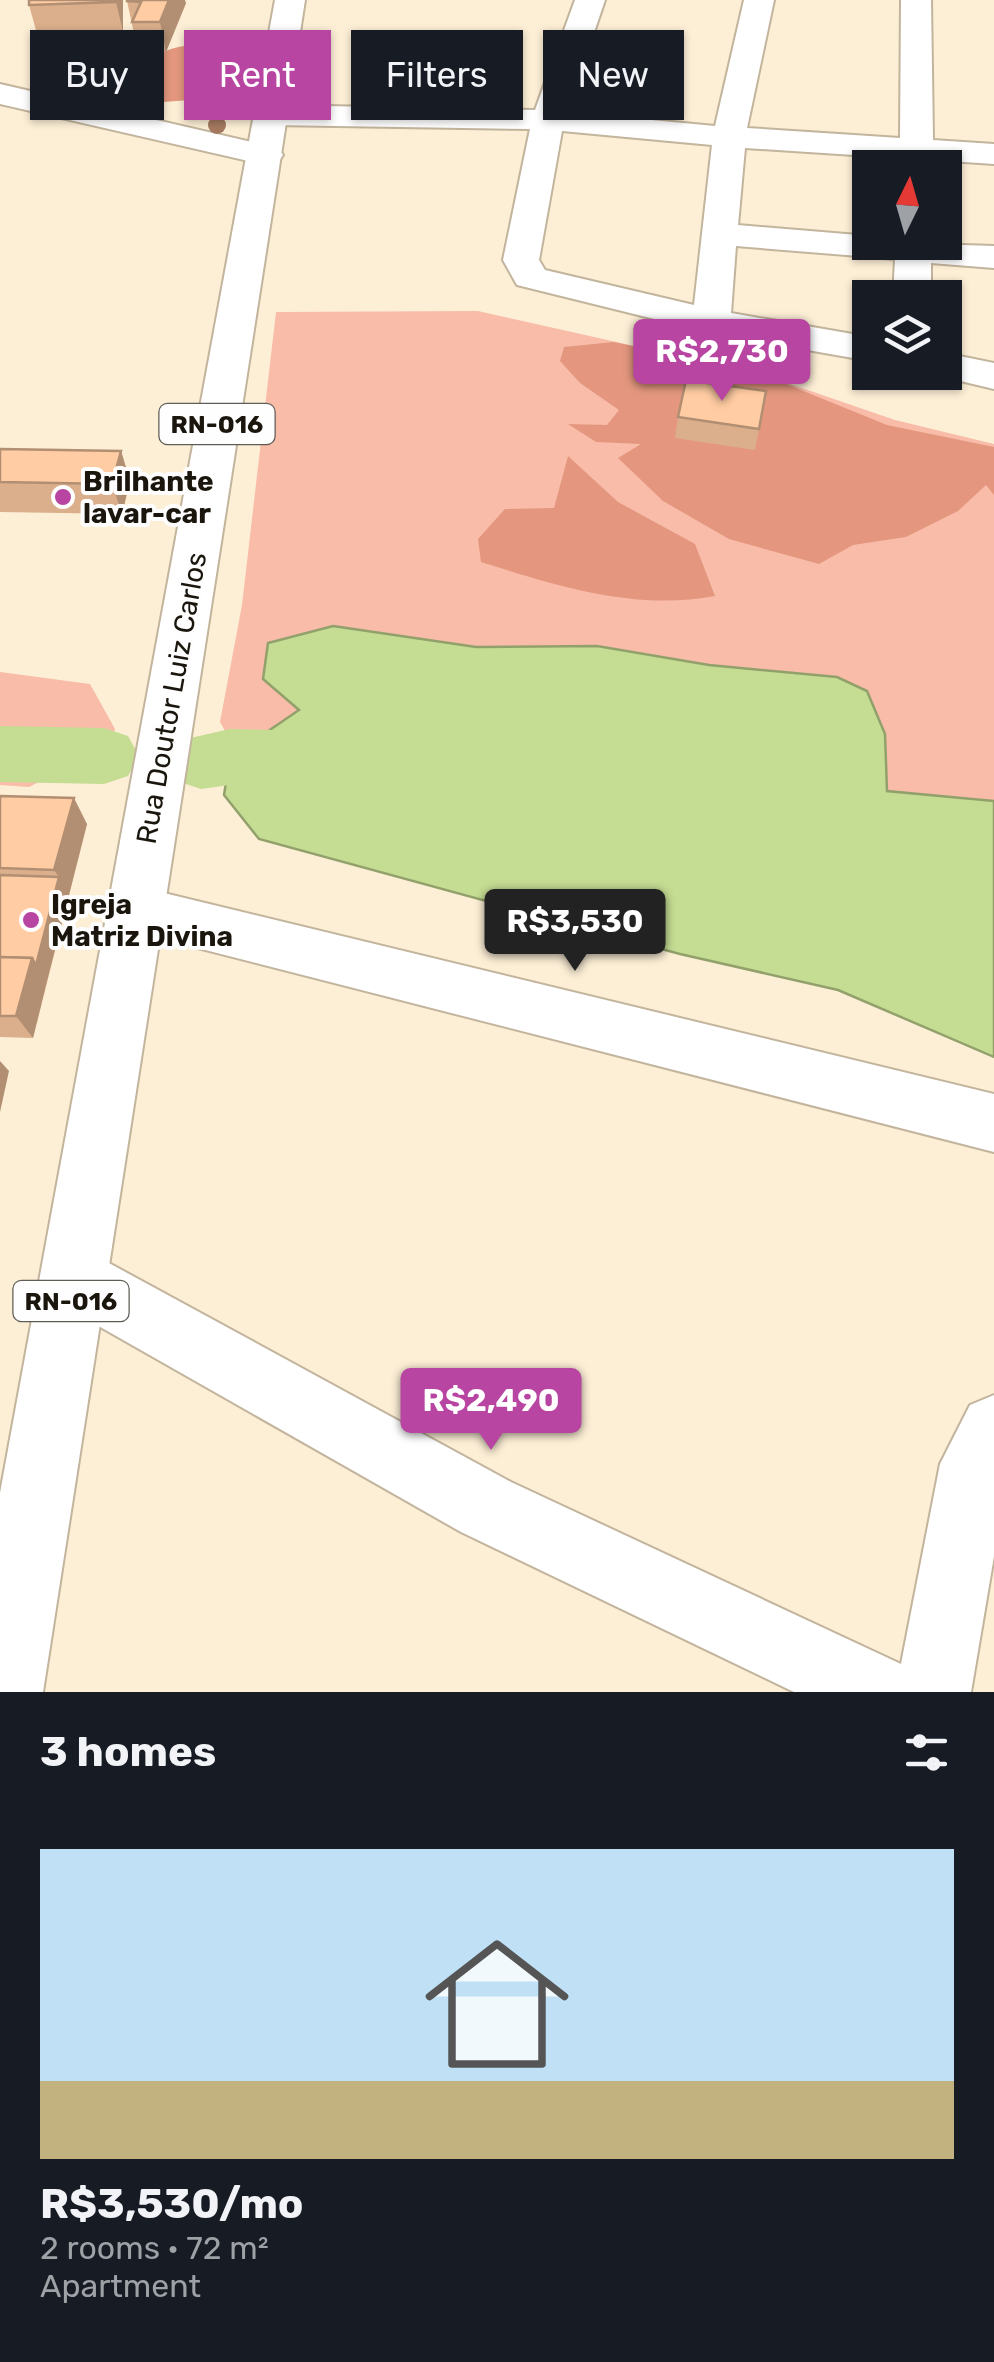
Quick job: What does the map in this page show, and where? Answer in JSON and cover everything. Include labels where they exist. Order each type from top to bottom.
[{"type":"main road","name":"Rua Doutor Luiz Carlos","points":[[3,1692],[290,0]]},
{"type":"street","points":[[580,30],[590,0]]},
{"type":"street","points":[[712,321],[729,137],[759,0]]},
{"type":"street","points":[[916,0],[917,150]]},
{"type":"street","points":[[0,94],[265,150]]},
{"type":"street","points":[[0,116],[265,150],[548,120],[852,151]]},
{"type":"street","points":[[548,120],[521,260],[530,277],[712,321],[852,345]]},
{"type":"street","points":[[962,156],[994,154]]},
{"type":"street","points":[[719,234],[852,242]]},
{"type":"street","points":[[962,253],[994,258]]},
{"type":"street","points":[[962,369],[994,376]]},
{"type":"street","points":[[134,909],[994,1123]]},
{"type":"street","points":[[74,1276],[486,1507],[876,1692]]},
{"type":"street","points":[[932,1692],[975,1464],[994,1429]]},
{"type":"shaded area","points":[[184,46],[184,100],[164,102],[164,52]]},
{"type":"shaded area","points":[[478,311],[764,375],[895,420],[994,444],[994,801],[887,791],[885,734],[867,691],[837,677],[709,665],[597,646],[476,647],[333,626],[300,709],[237,752],[220,722],[242,605],[276,312]]},
{"type":"shaded area","points":[[614,342],[764,375],[887,425],[994,447],[994,495],[986,485],[958,511],[906,537],[853,545],[819,564],[729,539],[663,501],[618,458],[641,444],[596,442],[568,424],[607,425],[619,410],[580,383],[560,361],[564,347]]},
{"type":"shaded area","points":[[568,456],[618,502],[695,544],[715,596],[655,600],[596,594],[481,562],[478,539],[505,509],[554,508]]},
{"type":"shaded area","points":[[333,626],[476,647],[597,646],[709,665],[837,677],[867,691],[885,734],[887,791],[994,801],[994,1057],[838,990],[680,954],[259,839],[224,795],[230,757],[299,710],[263,679],[268,643]]},
{"type":"shaded area","points":[[0,672],[90,684],[115,729],[108,747],[29,787],[0,785]]},
{"type":"building","points":[[29,0],[116,0],[116,2],[29,5]]},
{"type":"building","points":[[127,0],[169,0],[160,22],[132,22],[141,2]]},
{"type":"building","points":[[686,380],[766,391],[759,429],[678,417]]},
{"type":"building","points":[[0,449],[121,451],[112,484],[0,482]]},
{"type":"building","points":[[0,796],[74,798],[54,870],[0,868]]},
{"type":"building","name":"Igreja Matriz Divina","points":[[0,875],[59,877],[36,965],[32,958],[0,957]]},
{"type":"building","points":[[0,957],[32,958],[16,1016],[0,1016]]},
{"type":"waterway","points":[[0,754],[104,756]]},
{"type":"waterway","points":[[201,761],[230,757],[327,759]]},
{"type":"place","name":"Brilhante lavar-car","points":[[63,497]]},
{"type":"place","name":"Igreja Matriz Divina","points":[[31,920]]}]
